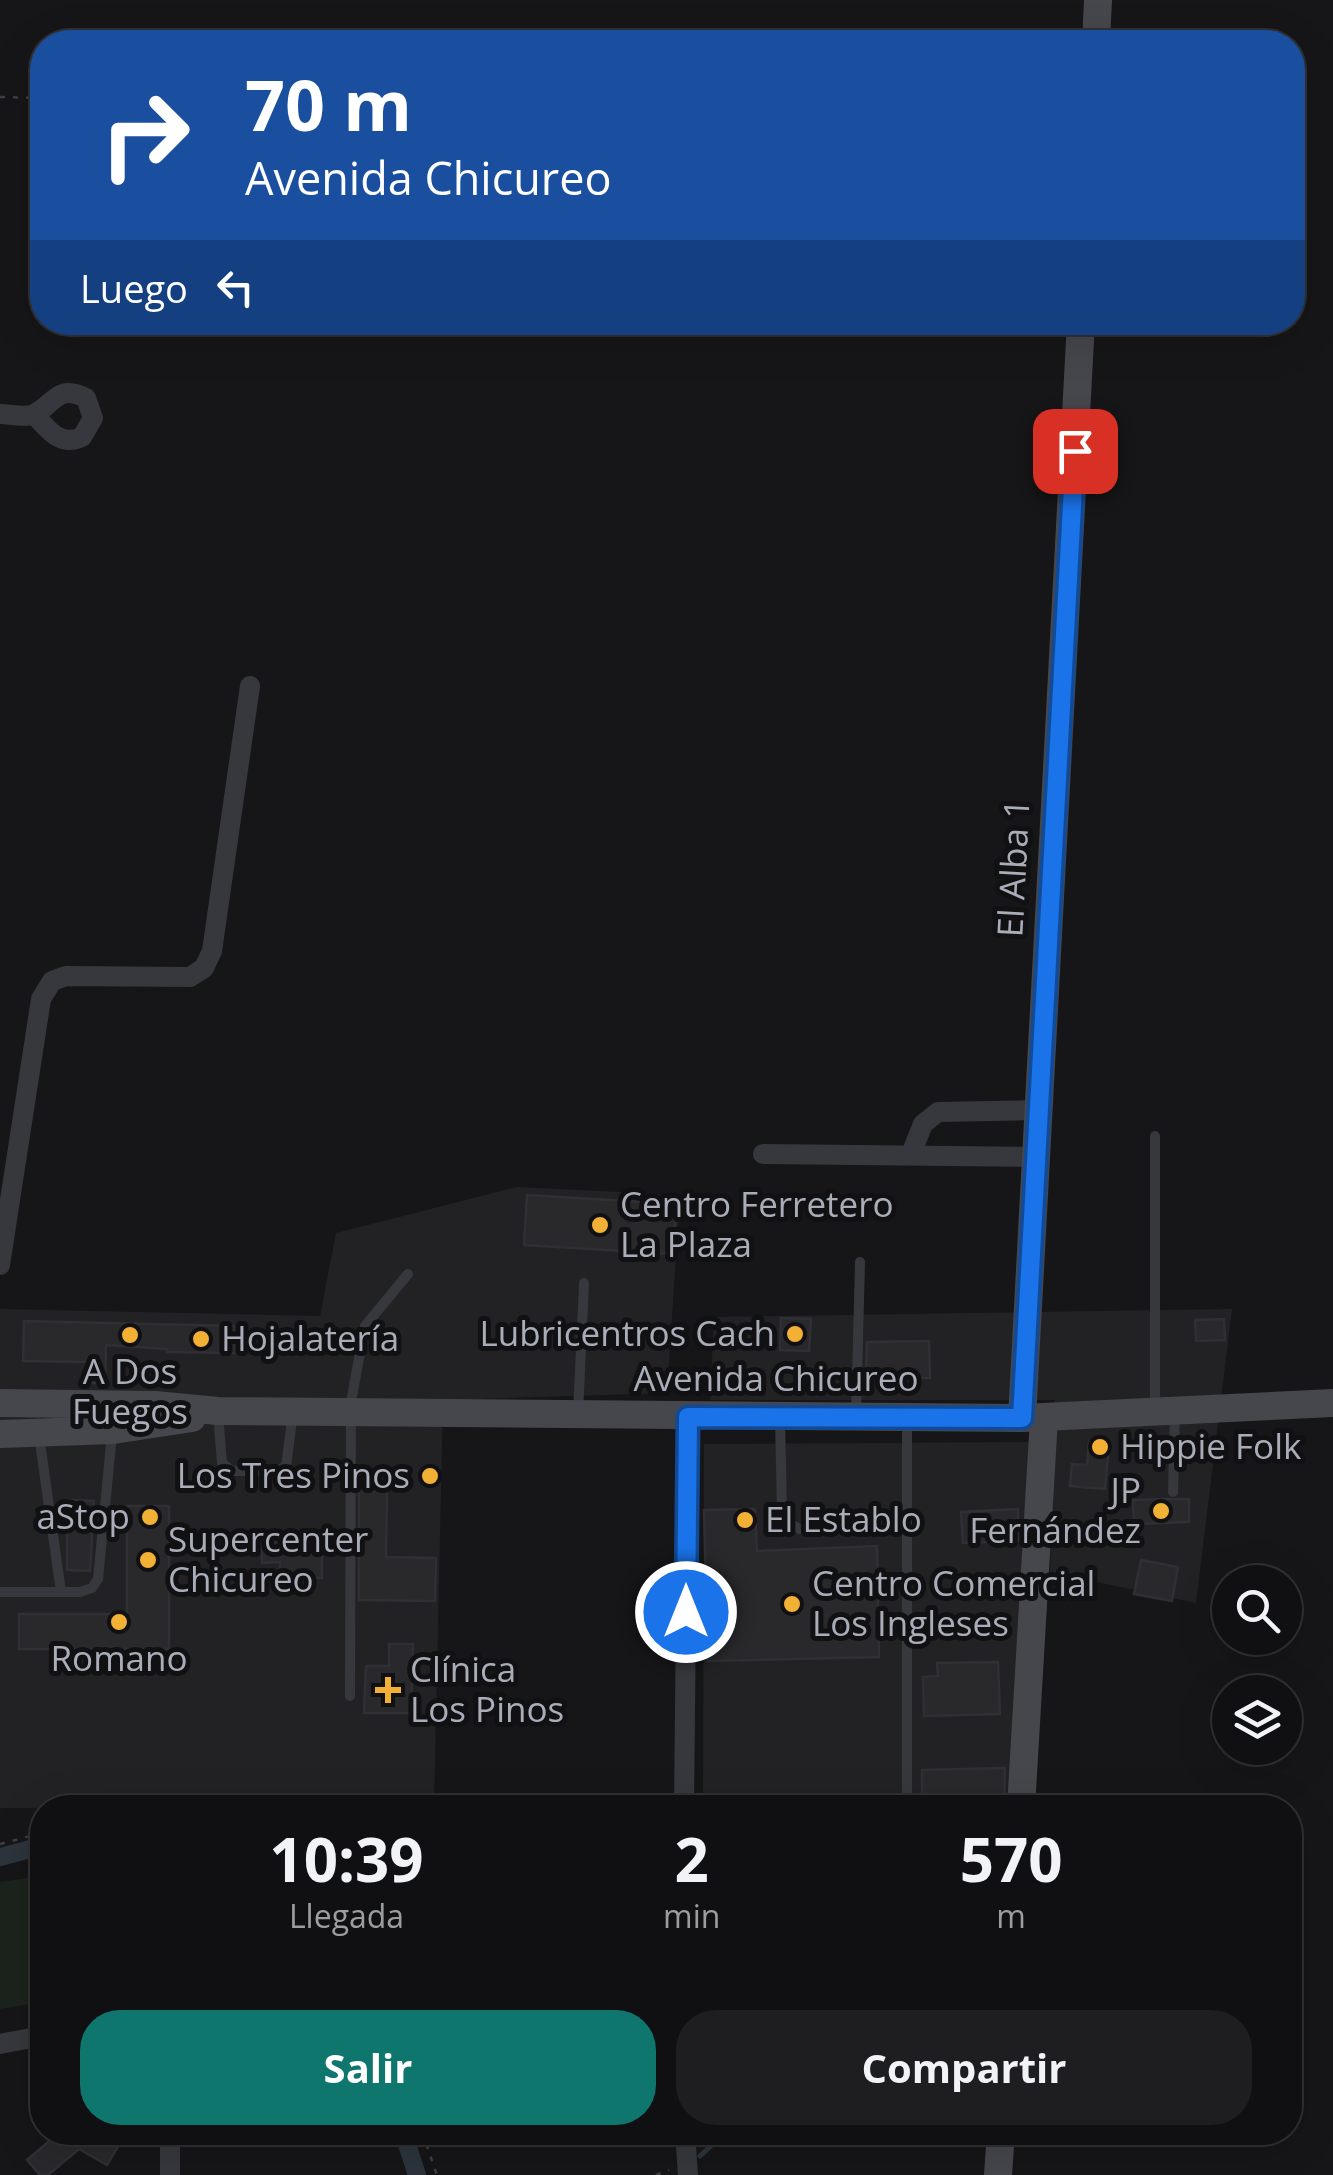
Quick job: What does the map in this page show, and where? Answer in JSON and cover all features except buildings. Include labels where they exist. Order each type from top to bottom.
[{"type":"street","points":[[1097,30],[1098,0]]},
{"type":"street","name":"El Alba 1","points":[[1020,1795],[1033,1418],[1036,1156],[1080,335]]},
{"type":"street","points":[[0,414],[34,414]]},
{"type":"street","points":[[0,1264],[41,999],[47,986],[66,976],[190,976],[204,968],[212,951],[250,686]]},
{"type":"street","points":[[911,1154],[927,1118],[938,1112],[1038,1110]]},
{"type":"street","points":[[763,1154],[1036,1156]]},
{"type":"street","name":"Avenida Chicureo","points":[[0,1402],[155,1405],[218,1411],[780,1418],[1033,1418],[1333,1404]]},
{"type":"street","name":"Avenida Chicureo","points":[[0,1434],[113,1430],[218,1411]]},
{"type":"street","points":[[684,1795],[688,1417]]},
{"type":"street","points":[[0,2044],[30,2038]]},
{"type":"street","points":[[170,2145],[170,2175]]},
{"type":"street","points":[[686,2145],[688,2175]]},
{"type":"street","points":[[998,2175],[1000,2145]]},
{"type":"lane","points":[[1155,1136],[1165,1412],[1173,1492]]},
{"type":"lane","points":[[856,1416],[860,1262]]},
{"type":"lane","points":[[350,1696],[351,1412],[365,1326],[408,1274]]},
{"type":"lane","points":[[578,1415],[584,1283]]},
{"type":"lane","points":[[0,1434],[16,1418],[40,1404]]},
{"type":"lane","points":[[218,1411],[222,1463],[232,1472],[278,1471],[286,1466],[294,1412]]},
{"type":"lane","points":[[907,1417],[907,1795]]},
{"type":"lane","points":[[780,1418],[782,1512],[788,1523],[800,1529],[906,1525]]},
{"type":"lane","points":[[0,1576],[0,1594],[92,1588],[98,1578],[113,1430]]},
{"type":"lane","points":[[39,1434],[61,1592]]},
{"type":"path","points":[[0,97],[30,98]]},
{"type":"path","points":[[0,1844],[30,1835]]},
{"type":"path","points":[[427,2145],[437,2175]]},
{"type":"shaded area","points":[[517,1187],[680,1195],[667,1393],[443,1400],[434,1795],[30,1795],[30,1808],[0,1808],[0,1309],[320,1316],[336,1233]]},
{"type":"shaded area","points":[[1232,1309],[1196,1603],[1050,1572],[1055,1400],[710,1400],[714,1317]]},
{"type":"shaded area","points":[[1031,1442],[1009,1795],[703,1795],[704,1444]]},
{"type":"shaded area","points":[[30,1878],[30,2004],[0,2009],[0,1882]]},
{"type":"waterway","points":[[0,1857],[30,1849]]},
{"type":"waterway","points":[[407,2145],[417,2175]]},
{"type":"waterway","points":[[700,2156],[712,2145]]},
{"type":"place","name":"Centro Ferretero La Plaza","points":[[600,1225]]},
{"type":"place","name":"Lubricentros Cach","points":[[795,1334]]},
{"type":"place","name":"A Dos Fuegos","points":[[130,1335]]},
{"type":"place","name":"Hojalatería","points":[[201,1339]]},
{"type":"place","name":"Hippie Folk","points":[[1100,1447]]},
{"type":"place","name":"Los Tres Pinos","points":[[430,1476]]},
{"type":"place","name":"JP Fernández","points":[[1161,1511]]},
{"type":"place","name":"aStop","points":[[150,1517]]},
{"type":"place","name":"El Establo","points":[[745,1520]]},
{"type":"place","name":"Supercenter Chicureo","points":[[148,1560]]},
{"type":"place","name":"Centro Comercial Los Ingleses","points":[[792,1604]]},
{"type":"place","name":"Romano","points":[[119,1622]]},
{"type":"place","name":"Clínica Los Pinos","points":[[388,1690]]},
{"type":"route","points":[[686,1612],[688,1417],[1022,1418],[1075,451]]}]
